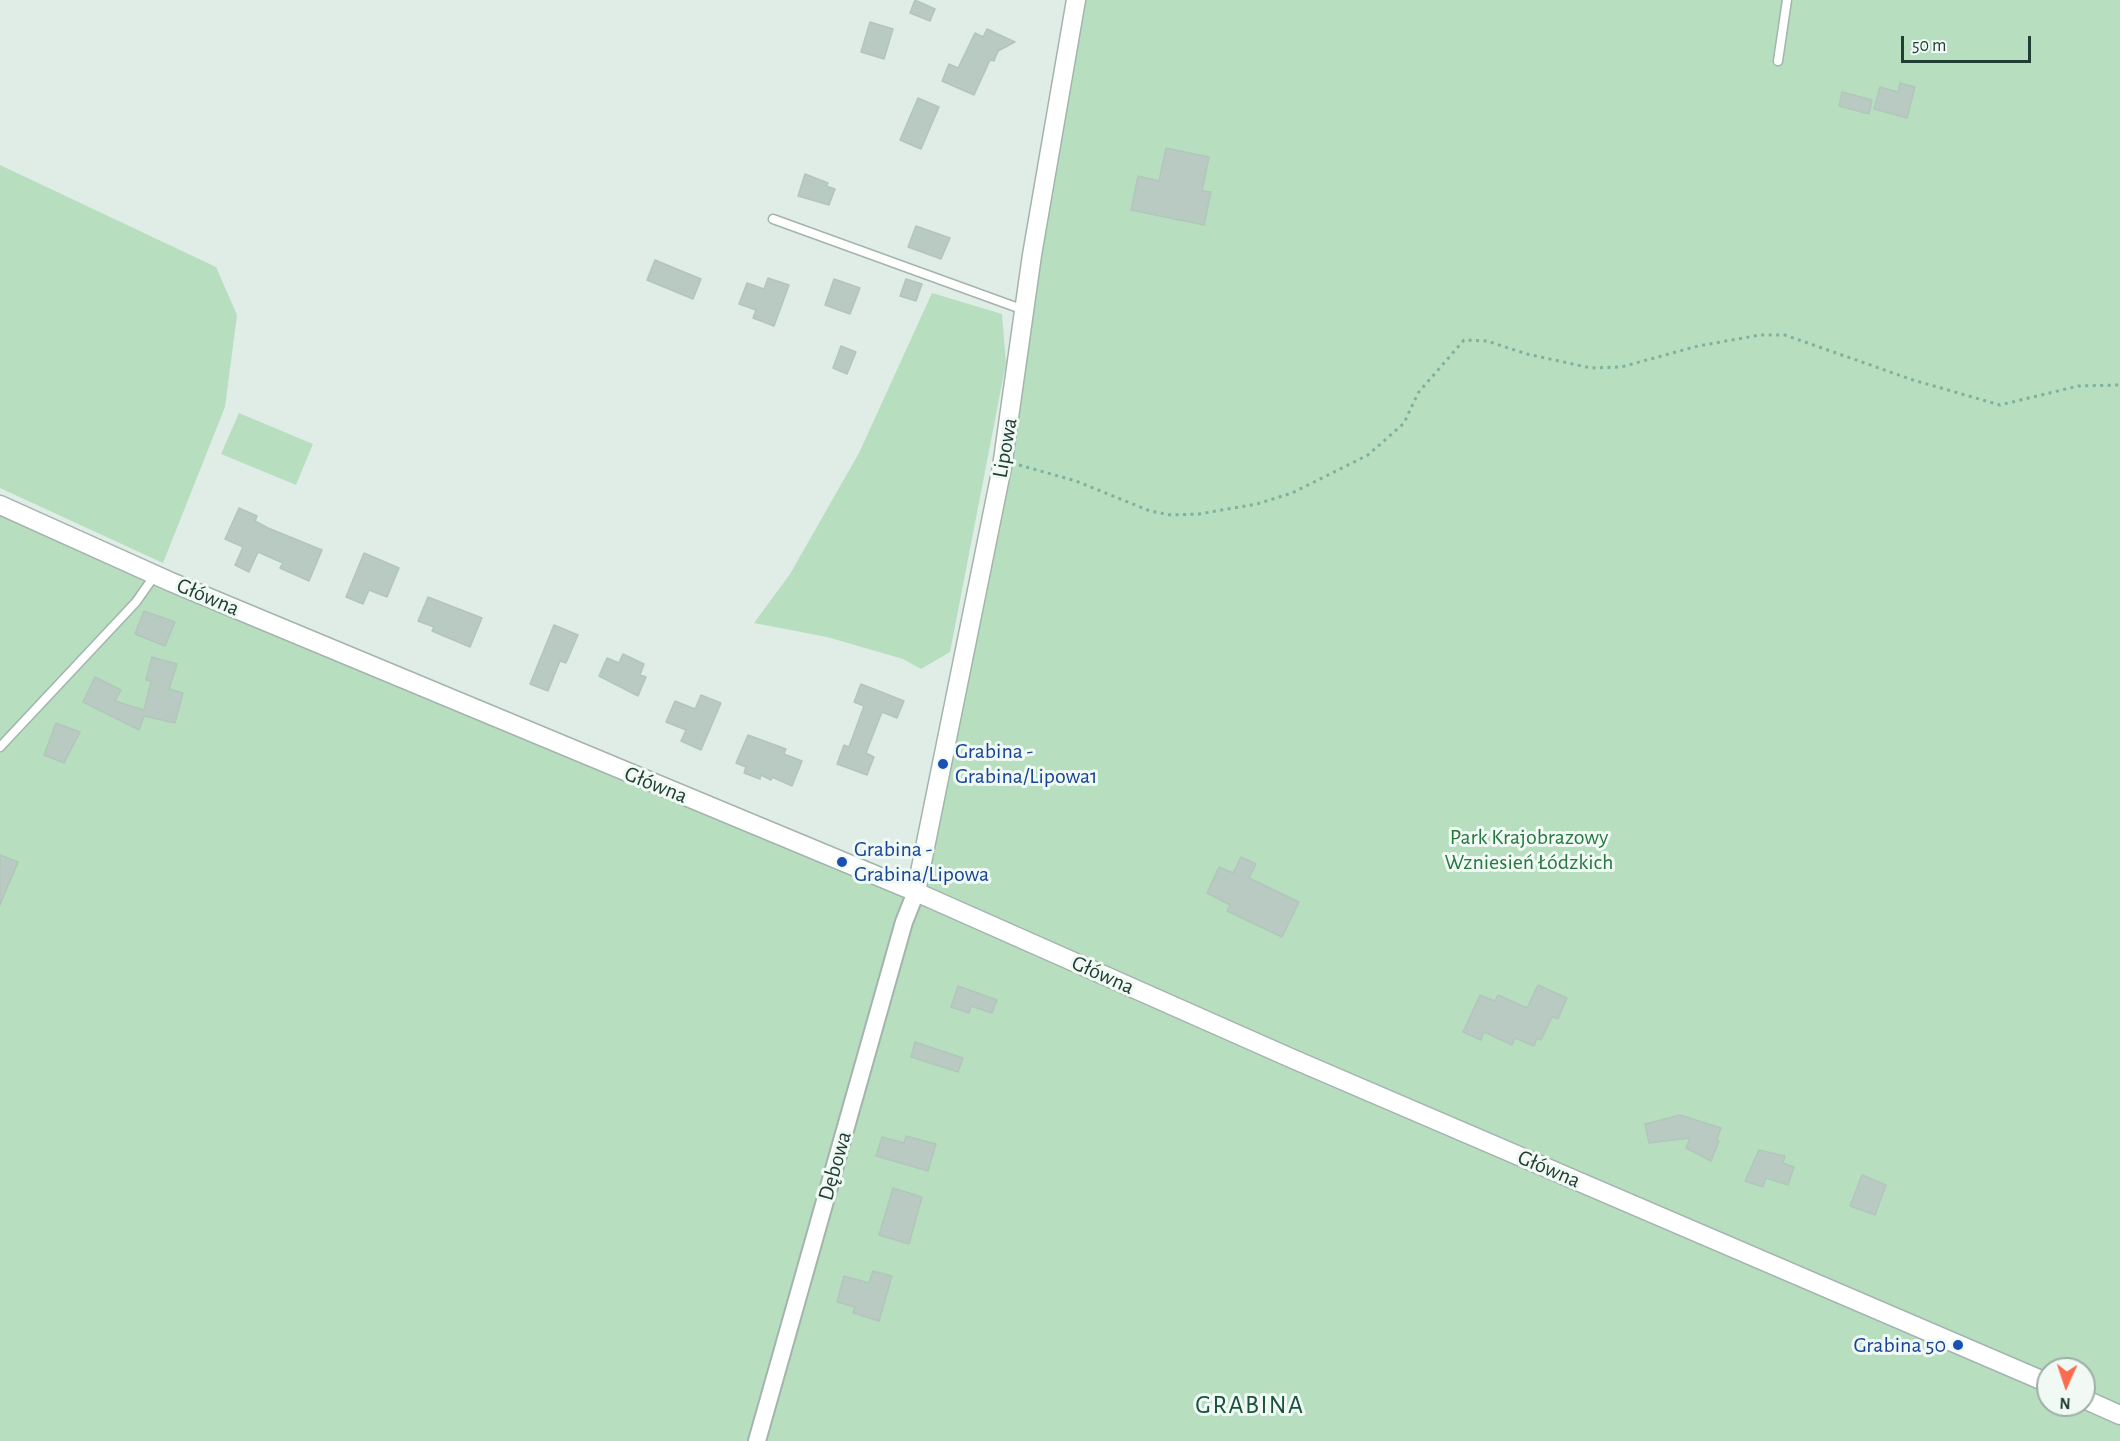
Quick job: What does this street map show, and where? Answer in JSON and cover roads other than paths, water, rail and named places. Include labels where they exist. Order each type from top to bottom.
[{"type":"street","name":"Lipowa","points":[[916,892],[1002,467],[1025,310],[1076,0]]},
{"type":"street","name":"Główna","points":[[0,505],[155,574],[916,892],[1293,1059],[2036,1378]]},
{"type":"street","name":"Dębowa","points":[[757,1441],[904,922],[916,892]]},
{"type":"street","points":[[2096,1404],[2120,1415]]},
{"type":"lane","points":[[1778,61],[1788,0]]},
{"type":"lane","points":[[773,219],[1025,310]]},
{"type":"lane","points":[[0,747],[135,602],[155,574]]},
{"type":"place","name":"Grabina - Grabina/Lipowa1","points":[[943,764]]},
{"type":"place","name":"Grabina - Grabina/Lipowa","points":[[842,862]]},
{"type":"place","name":"Grabina 50","points":[[1958,1345]]},
{"type":"district","name":"GRABINA","points":[[1250,1405]]},
{"type":"park label","name":"Park Krajobrazowy Wzniesień Łódzkich","points":[[1529,850]]}]
